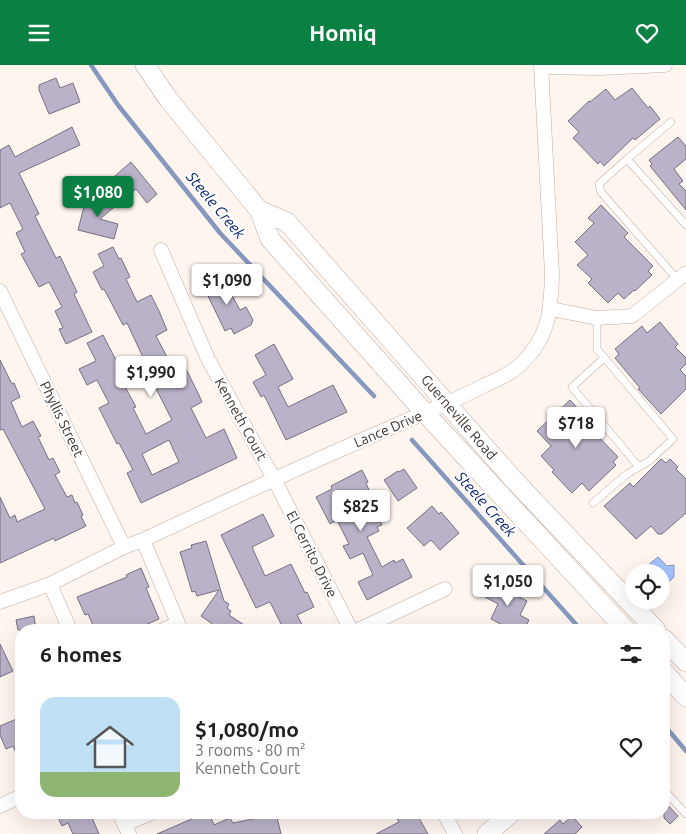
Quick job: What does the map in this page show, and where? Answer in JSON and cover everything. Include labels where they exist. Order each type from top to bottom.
[{"type":"main road","name":"Guerneville Road","points":[[145,65],[169,99],[259,210],[270,239],[425,413],[620,624]]},
{"type":"main road","name":"Guerneville Road","points":[[259,210],[287,222],[513,479],[650,624]]},
{"type":"main road","points":[[670,645],[685,659]]},
{"type":"main road","points":[[670,680],[686,697]]},
{"type":"main road","points":[[486,834],[504,819]]},
{"type":"street","points":[[541,66],[665,65]]},
{"type":"street","name":"Lance Drive","points":[[0,602],[50,583],[274,479],[448,404],[510,373],[521,364],[539,341],[551,309],[552,274],[541,66]]},
{"type":"street","name":"Kenneth Court","points":[[161,250],[208,359],[274,479]]},
{"type":"street","points":[[551,309],[597,319],[632,316],[682,276]]},
{"type":"street","name":"Phyllis Street","points":[[0,291],[124,547]]},
{"type":"street","name":"El Cerrito Drive","points":[[274,479],[348,624]]},
{"type":"street","points":[[144,540],[178,623],[176,624]]},
{"type":"street","points":[[50,583],[67,624]]},
{"type":"street","points":[[371,624],[445,589]]},
{"type":"street","points":[[670,670],[685,659]]},
{"type":"street","points":[[0,806],[15,799]]},
{"type":"street","points":[[125,824],[137,819]]},
{"type":"street","points":[[447,819],[455,834]]},
{"type":"lane","points":[[671,122],[599,185],[601,192],[682,276]]},
{"type":"lane","points":[[627,159],[686,225]]},
{"type":"lane","points":[[593,503],[628,474],[649,461],[673,439],[597,349],[597,319]]},
{"type":"lane","points":[[604,358],[572,387],[639,467]]},
{"type":"lane","points":[[670,797],[686,814]]},
{"type":"water","points":[[658,557],[665,564],[649,564]]},
{"type":"water","points":[[674,565],[674,577],[670,581],[670,566]]},
{"type":"building","points":[[56,78],[60,88],[73,83],[80,102],[49,114],[39,90],[39,85]]},
{"type":"building","points":[[632,88],[648,108],[650,106],[660,119],[635,140],[633,138],[604,166],[600,161],[598,164],[573,138],[579,132],[568,121],[589,101],[606,89],[615,100]]},
{"type":"building","points":[[72,127],[80,145],[19,173],[39,214],[35,216],[56,258],[60,256],[77,292],[74,294],[92,332],[66,344],[59,329],[63,328],[55,311],[62,307],[49,282],[39,287],[21,254],[25,252],[16,233],[23,229],[10,203],[0,208],[0,150],[9,145],[15,157]]},
{"type":"building","points":[[678,137],[686,146],[686,159],[674,169],[683,181],[679,184],[686,191],[686,210],[650,166],[652,164],[649,160]]},
{"type":"building","points":[[131,162],[157,194],[147,203],[136,189],[123,200],[108,182]]},
{"type":"building","points":[[87,195],[119,203],[100,219],[118,224],[114,239],[78,230]]},
{"type":"building","points":[[601,205],[628,233],[624,237],[653,266],[648,271],[652,275],[635,291],[624,299],[618,293],[608,303],[588,283],[592,279],[577,265],[588,255],[575,242],[594,223],[588,218]]},
{"type":"building","points":[[113,247],[119,259],[121,258],[130,277],[126,279],[137,302],[151,295],[167,330],[156,336],[176,374],[186,369],[198,393],[202,402],[191,408],[206,438],[224,429],[237,458],[141,503],[127,473],[133,470],[119,443],[117,444],[99,408],[109,403],[97,380],[87,385],[79,369],[96,361],[87,343],[103,335],[120,368],[116,370],[136,407],[133,408],[146,434],[172,420],[146,369],[148,368],[127,323],[123,325],[93,272],[104,266],[98,254]],"holes":[[[169,440],[179,462],[152,475],[142,454]]]},
{"type":"building","points":[[220,274],[240,310],[246,307],[253,320],[251,325],[234,334],[231,328],[225,331],[208,296],[211,295],[204,281]]},
{"type":"building","points":[[660,322],[678,344],[675,347],[686,358],[686,364],[680,370],[686,376],[686,389],[661,414],[638,389],[640,388],[615,358],[619,354],[615,349],[642,326],[647,333]]},
{"type":"building","points":[[274,344],[293,379],[278,387],[288,407],[333,385],[347,412],[286,440],[264,395],[261,397],[253,382],[266,375],[255,355]]},
{"type":"building","points":[[0,360],[20,397],[11,402],[22,427],[33,421],[41,436],[38,437],[49,460],[53,458],[60,472],[55,475],[67,497],[72,495],[75,503],[77,502],[86,526],[55,541],[54,538],[0,563],[0,497],[10,518],[15,515],[17,522],[45,509],[3,429],[0,430]]},
{"type":"building","points":[[570,400],[592,424],[589,427],[618,457],[613,462],[616,465],[589,491],[582,483],[572,493],[552,472],[554,470],[541,456],[551,446],[537,431]]},
{"type":"building","points":[[661,459],[666,463],[670,459],[678,467],[676,469],[686,479],[686,513],[662,534],[658,534],[651,526],[636,539],[604,506],[630,483],[633,487]]},
{"type":"building","points":[[404,469],[417,488],[398,501],[384,480]]},
{"type":"building","points":[[362,470],[368,482],[366,483],[369,490],[365,492],[382,525],[377,527],[379,531],[367,537],[382,567],[394,560],[395,563],[403,559],[412,577],[367,600],[358,582],[373,575],[363,553],[350,559],[343,546],[349,544],[337,520],[330,524],[316,497],[332,489],[331,486]]},
{"type":"building","points":[[432,506],[439,514],[441,512],[459,533],[440,550],[431,540],[424,546],[407,528]]},
{"type":"building","points":[[263,514],[274,536],[252,547],[265,576],[291,564],[314,607],[297,615],[302,624],[281,624],[270,602],[256,608],[221,535]]},
{"type":"building","points":[[206,541],[224,601],[229,604],[227,608],[231,611],[229,615],[243,624],[212,624],[201,616],[219,590],[197,596],[195,591],[192,592],[180,552],[192,548],[191,545]]},
{"type":"building","points":[[141,568],[149,587],[146,588],[159,619],[148,624],[92,624],[88,614],[85,615],[77,597],[127,577],[126,575]]},
{"type":"building","points":[[494,581],[518,593],[517,596],[527,601],[520,615],[529,620],[527,624],[501,624],[491,619],[498,604],[485,597]]},
{"type":"building","points":[[34,616],[35,624],[17,624],[16,620]]},
{"type":"building","points":[[0,644],[13,671],[0,677]]},
{"type":"building","points":[[15,720],[15,751],[13,746],[6,749],[0,735],[0,726]]},
{"type":"building","points":[[670,807],[678,816],[670,824],[665,819],[670,819]]},
{"type":"building","points":[[59,819],[93,819],[99,834],[73,834],[68,823],[62,826]]},
{"type":"building","points":[[192,819],[212,819],[214,825],[228,819],[231,819],[233,823],[253,819],[277,819],[281,834],[157,834]]},
{"type":"building","points":[[397,819],[419,819],[428,834],[376,834],[399,822]]},
{"type":"building","points":[[569,819],[575,819],[582,827],[575,834],[544,834],[560,820],[563,824]]},
{"type":"waterway","name":"Steele Creek","points":[[91,65],[118,105],[220,233],[374,396]]},
{"type":"waterway","name":"Steele Creek","points":[[412,440],[576,624]]},
{"type":"waterway","name":"Steele Creek","points":[[670,732],[686,751]]}]
